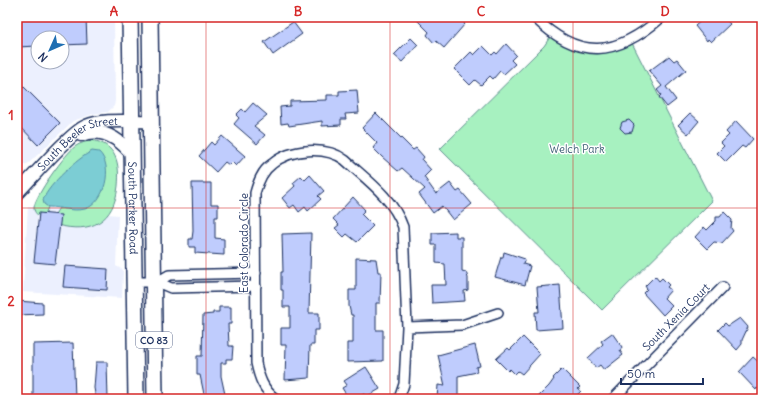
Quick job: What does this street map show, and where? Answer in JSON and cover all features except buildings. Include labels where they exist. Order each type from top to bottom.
[{"type":"main road","name":"South Parker Road","points":[[130,17],[136,399]]},
{"type":"main road","name":"South Parker Road","points":[[150,17],[155,282],[155,399]]},
{"type":"street","points":[[534,17],[552,34],[565,41],[580,47],[595,49],[609,48],[631,40],[662,17]]},
{"type":"street","name":"South Beeler Street","points":[[18,191],[63,145],[85,127],[105,122],[151,121]]},
{"type":"street","points":[[63,145],[83,134],[100,132],[111,136],[120,142],[133,156]]},
{"type":"street","name":"East Colorado Circle","points":[[276,399],[266,389],[260,379],[257,368],[255,193],[264,171],[278,160],[293,154],[322,150],[338,155],[390,202],[399,216],[403,227],[407,327],[404,384],[399,399]]},
{"type":"street","points":[[155,282],[169,275],[256,273]]},
{"type":"street","points":[[134,282],[155,282],[171,288],[256,286]]},
{"type":"street","name":"South Xenia Court","points":[[613,399],[723,287]]},
{"type":"street","points":[[407,327],[462,324],[498,313]]},
{"type":"shaded area","points":[[17,17],[114,17],[114,106],[108,112],[93,114],[73,121],[29,163],[17,168]]},
{"type":"shaded area","points":[[28,206],[118,215],[116,266],[123,270],[122,298],[23,292]]},
{"type":"green space","name":"Welch Park","points":[[552,34],[580,47],[631,41],[712,201],[602,310],[440,149],[544,46]]},
{"type":"green space","points":[[91,140],[100,142],[106,146],[115,156],[118,170],[118,186],[112,209],[106,217],[90,226],[80,228],[57,225],[55,216],[60,207],[52,197],[44,217],[41,218],[35,213],[34,208],[35,202],[45,185],[58,165],[71,150],[79,144]]},
{"type":"water","points":[[92,151],[99,152],[104,158],[106,166],[105,184],[98,200],[85,209],[80,210],[48,207],[44,204],[43,200],[46,194],[57,180],[71,166]]}]
